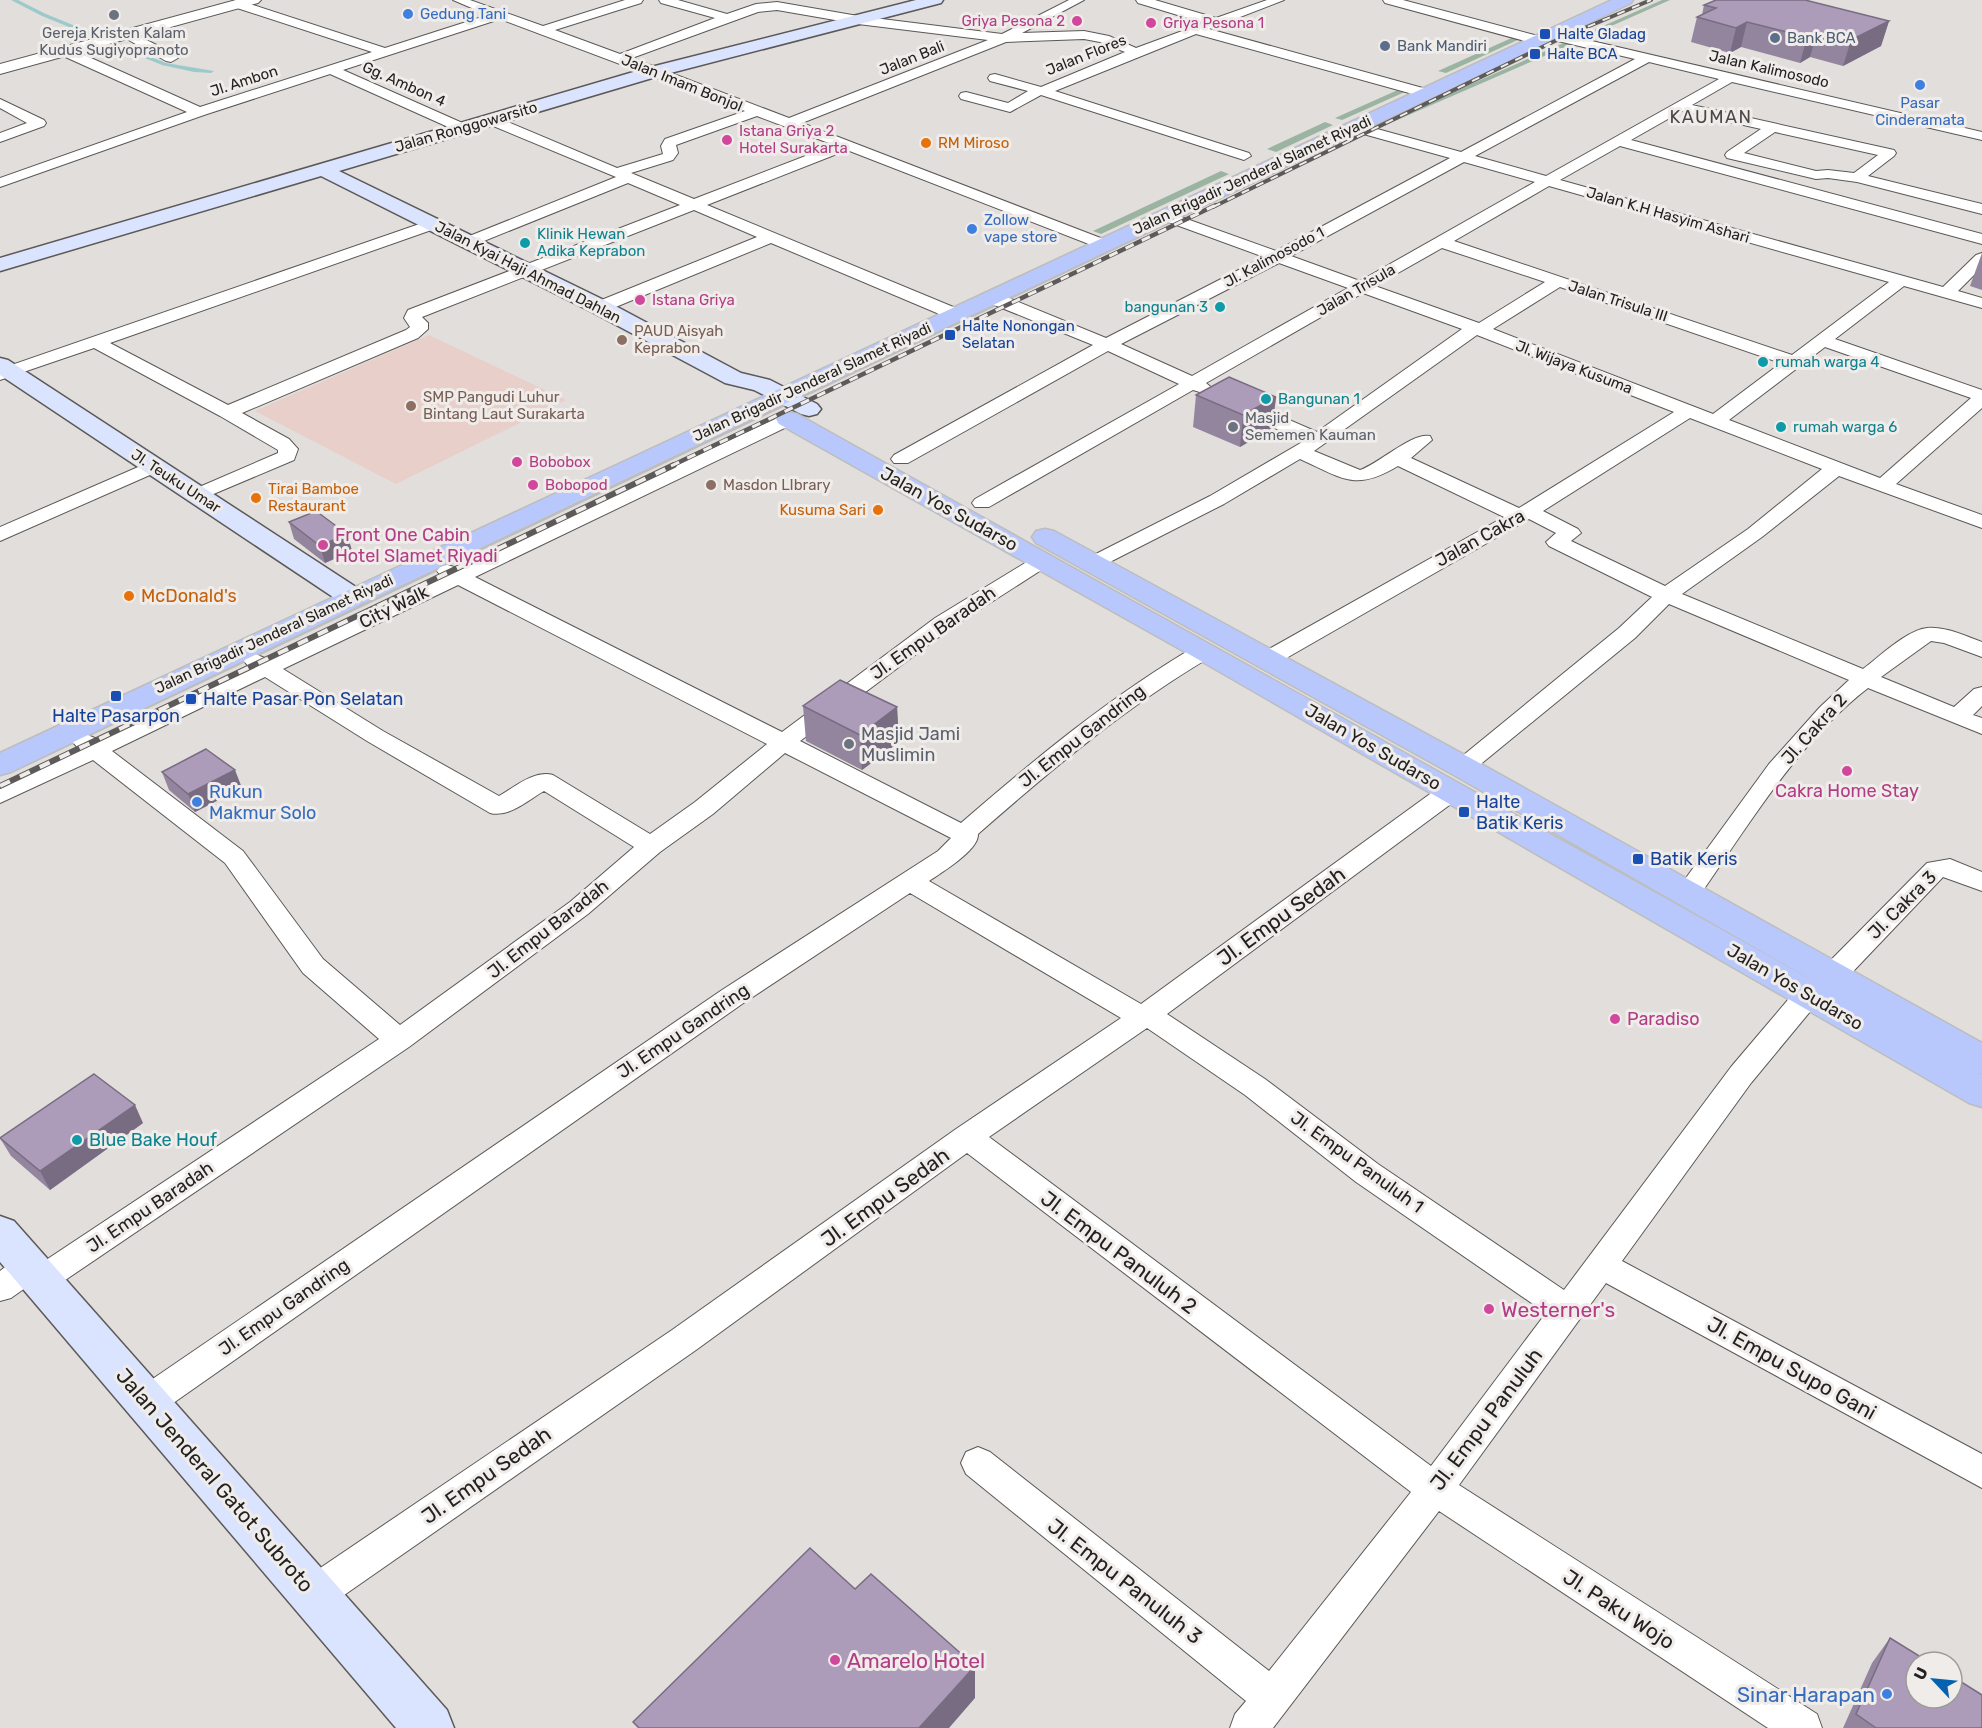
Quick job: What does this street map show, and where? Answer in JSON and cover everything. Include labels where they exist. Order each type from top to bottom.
[{"type":"main road","name":"Jalan Ronggowarsito","points":[[0,265],[653,72],[935,0]]},
{"type":"main road","name":"Jalan Brigadir Jenderal Slamet Riyadi","points":[[0,765],[352,597],[625,471],[785,407],[957,315],[1625,0]]},
{"type":"main road","name":"Jalan Kyai Haji Ahmad Dahlan","points":[[321,169],[600,307],[733,378],[742,394],[785,407]]},
{"type":"main road","name":"Jl. Teuku Umar","points":[[3,371],[198,495],[352,597]]},
{"type":"main road","name":"Jalan Yos Sudarso","points":[[785,407],[901,459],[1268,659],[1451,781],[1808,994],[1982,1093]]},
{"type":"main road","name":"Jalan Yos Sudarso","points":[[785,407],[1042,561],[1204,651],[1451,781],[1688,894],[1982,1060]]},
{"type":"main road","name":"Jalan Jenderal Gatot Subroto","points":[[0,1233],[24,1279],[147,1402],[429,1728]]},
{"type":"street","name":"Jalan Imam Bonjol","points":[[459,0],[620,58],[755,112],[1105,245]]},
{"type":"street","points":[[543,30],[637,0]]},
{"type":"street","points":[[665,0],[727,18]]},
{"type":"street","name":"Jalan Bali","points":[[787,124],[1004,38],[1078,0]]},
{"type":"street","points":[[1142,0],[1218,23]]},
{"type":"street","name":"Jalan Flores","points":[[966,96],[1010,108],[1040,91],[1135,52],[1278,0]]},
{"type":"street","name":"Jalan Kalimosodo","points":[[1389,0],[1543,38],[1649,57],[1982,136]]},
{"type":"street","points":[[0,69],[122,37],[241,1],[386,52]]},
{"type":"street","points":[[620,58],[756,8],[777,6],[858,20],[1004,38],[1084,35],[1104,39],[1135,52]]},
{"type":"street","name":"Jl. Ambon","points":[[0,183],[199,112],[499,15]]},
{"type":"street","points":[[1197,30],[1425,93]]},
{"type":"street","points":[[122,37],[171,58]]},
{"type":"street","points":[[66,52],[199,112]]},
{"type":"street","name":"Jl. Kalimosodo 1","points":[[901,459],[1107,344],[1277,257],[1649,57]]},
{"type":"street","name":"Gg. Ambon 4","points":[[342,66],[462,128]]},
{"type":"street","name":"Jalan Trisula","points":[[982,503],[1731,77]]},
{"type":"street","points":[[995,78],[1244,156]]},
{"type":"street","points":[[0,103],[39,123],[0,138]]},
{"type":"street","points":[[1680,106],[1889,153],[1857,178]]},
{"type":"street","points":[[468,242],[668,157],[671,153],[668,146],[670,142],[755,112]]},
{"type":"street","points":[[491,120],[957,315]]},
{"type":"street","name":"Jalan K.H Hasyim Ashari","points":[[1354,127],[1982,303]]},
{"type":"street","points":[[1732,155],[1773,127]]},
{"type":"street","points":[[1618,141],[1982,238]]},
{"type":"street","points":[[227,412],[412,334],[419,329],[418,323],[413,318],[414,314],[845,146]]},
{"type":"street","points":[[1707,151],[1816,175],[1828,174],[1857,178],[1982,209]]},
{"type":"street","name":"Jl. Wijaya Kusuma","points":[[1165,216],[1477,329],[1714,422],[1982,522]]},
{"type":"street","points":[[3,371],[95,342],[434,224]]},
{"type":"street","points":[[600,307],[769,238]]},
{"type":"street","name":"Jalan Trisula III","points":[[1440,242],[1795,362]]},
{"type":"street","points":[[1946,293],[1982,258]]},
{"type":"street","points":[[1714,422],[1902,280]]},
{"type":"street","points":[[1093,563],[1217,500],[1300,452],[1477,329],[1558,281]]},
{"type":"street","points":[[993,298],[1107,344],[1319,440]]},
{"type":"street","points":[[1822,340],[1981,399],[1882,486]]},
{"type":"street","points":[[95,342],[227,412],[282,443],[288,449],[287,456],[198,495]]},
{"type":"street","name":"City Walk","points":[[0,795],[651,484],[785,407]]},
{"type":"street","name":"Jalan Cakra","points":[[1268,659],[1524,513],[1688,411]]},
{"type":"street","points":[[1300,452],[1361,477],[1424,440]]},
{"type":"street","points":[[1396,458],[1571,533],[1556,542],[1666,595],[1982,727]]},
{"type":"street","points":[[2,532],[152,467]]},
{"type":"street","name":"Jl. Empu Sedah","points":[[314,1594],[684,1340],[967,1137],[1144,1015],[1451,781],[1582,672],[1666,595],[1755,533],[1836,468]]},
{"type":"street","points":[[625,471],[651,484]]},
{"type":"street","name":"Jl. Empu Baradah","points":[[24,1279],[399,1040],[579,908],[651,846],[704,808],[783,743],[943,623],[1042,561]]},
{"type":"street","points":[[428,562],[963,834]]},
{"type":"street","name":"Jl. Cakra 2","points":[[1688,894],[1786,758],[1815,724],[1863,678],[1928,634],[1949,637],[1982,650]]},
{"type":"street","points":[[240,651],[375,736],[499,807],[544,780],[651,846]]},
{"type":"street","name":"Jl. Empu Gandring","points":[[147,1402],[684,1030],[911,882],[956,849],[967,837],[963,834],[1027,777],[1110,712],[1155,680],[1204,651]]},
{"type":"street","points":[[1956,717],[1982,694]]},
{"type":"street","points":[[71,731],[234,857],[313,966],[399,1040]]},
{"type":"street","name":"Jl. Cakra 3","points":[[1833,975],[1936,869],[1950,868],[1982,882]]},
{"type":"street","name":"Jl. Empu Panuluh 1","points":[[911,882],[1144,1015],[1255,1087],[1366,1173],[1568,1310]]},
{"type":"street","name":"Jl. Empu Panuluh","points":[[1249,1728],[1435,1489],[1741,1075],[1808,994]]},
{"type":"street","name":"Jl. Empu Panuluh 2","points":[[967,1137],[1435,1489]]},
{"type":"street","name":"Jl. Empu Supo Gani","points":[[1601,1265],[1982,1472]]},
{"type":"street","name":"Jl. Empu Panuluh 3","points":[[978,1463],[1273,1698]]},
{"type":"street","name":"Jl. Paku Wojo","points":[[1435,1489],[1803,1728]]},
{"type":"shaded area","name":"SMP Pangudi Luhur Bintang Laut Surakarta","points":[[429,335],[566,400],[396,484],[255,411]]},
{"type":"green space","points":[[1662,0],[1670,0],[1582,39],[1576,38]]},
{"type":"green space","points":[[1516,36],[1522,38],[1446,73],[1438,71]]},
{"type":"green space","points":[[1566,42],[1572,44],[1381,127],[1376,126]]},
{"type":"green space","points":[[1400,89],[1407,91],[1342,120],[1335,118]]},
{"type":"green space","points":[[1325,122],[1333,125],[1276,152],[1267,149]]},
{"type":"green space","points":[[1221,171],[1229,174],[1101,234],[1093,231]]},
{"type":"building","points":[[1716,0],[1805,0],[1889,21],[1851,40],[1817,32],[1807,37],[1747,22],[1736,28],[1697,17],[1716,8],[1704,5]]},
{"type":"building","points":[[1229,377],[1276,397],[1243,415],[1196,395]]},
{"type":"building","points":[[316,511],[347,534],[320,546],[289,522]]},
{"type":"building","points":[[840,680],[897,707],[860,735],[803,706]]},
{"type":"building","points":[[206,749],[235,770],[188,794],[162,772]]},
{"type":"building","points":[[94,1074],[135,1105],[40,1171],[0,1138]]},
{"type":"building","name":"Amarelo Hotel","points":[[810,1548],[855,1589],[871,1574],[975,1666],[919,1728],[639,1728],[633,1722]]},
{"type":"building","name":"Sinar Harapan","points":[[1890,1638],[1910,1650],[1904,1650],[1904,1710],[1964,1710],[1964,1684],[1982,1695],[1982,1728],[1876,1728],[1856,1714]]},
{"type":"waterway","points":[[14,0],[44,15],[164,64],[178,68],[211,71]]},
{"type":"railway","points":[[1213,207],[1561,38],[1651,0]]},
{"type":"railway","points":[[671,466],[1216,205]]},
{"type":"railway","points":[[0,786],[674,465]]},
{"type":"place","name":"Gedung Tani","points":[[408,14]]},
{"type":"place","name":"Gereja Kristen Kalam Kudus Sugiyopranoto","points":[[114,15]]},
{"type":"place","name":"Griya Pesona 2","points":[[1077,21]]},
{"type":"place","name":"Griya Pesona 1","points":[[1151,23]]},
{"type":"place","name":"Halte Gladag","points":[[1545,34]]},
{"type":"place","name":"Bank BCA","points":[[1775,38]]},
{"type":"place","name":"Bank Mandiri","points":[[1385,46]]},
{"type":"place","name":"Halte BCA","points":[[1535,54]]},
{"type":"place","name":"Pasar Cinderamata","points":[[1920,85]]},
{"type":"place","name":"Istana Griya 2 Hotel Surakarta","points":[[727,140]]},
{"type":"place","name":"RM Miroso","points":[[926,143]]},
{"type":"place","name":"Zollow vape store","points":[[972,229]]},
{"type":"place","name":"Klinik Hewan Adika Keprabon","points":[[525,243]]},
{"type":"place","name":"Istana Griya","points":[[640,300]]},
{"type":"place","name":"bangunan 3","points":[[1220,307]]},
{"type":"place","name":"Halte Nonongan Selatan","points":[[950,335]]},
{"type":"place","name":"PAUD Aisyah Keprabon","points":[[622,340]]},
{"type":"place","name":"rumah warga 4","points":[[1763,362]]},
{"type":"place","name":"Bangunan 1","points":[[1266,399]]},
{"type":"place","name":"SMP Pangudi Luhur Bintang Laut Surakarta","points":[[411,406]]},
{"type":"place","name":"Masjid Sememen Kauman","points":[[1233,427]]},
{"type":"place","name":"rumah warga 6","points":[[1781,427]]},
{"type":"place","name":"Bobobox","points":[[517,462]]},
{"type":"place","name":"Bobopod","points":[[533,485]]},
{"type":"place","name":"Masdon LIbrary","points":[[711,485]]},
{"type":"place","name":"Tirai Bamboe Restaurant","points":[[256,498]]},
{"type":"place","name":"Kusuma Sari","points":[[878,510]]},
{"type":"place","name":"Front One Cabin Hotel Slamet Riyadi","points":[[323,545]]},
{"type":"place","name":"McDonald's","points":[[129,596]]},
{"type":"place","name":"Halte Pasarpon","points":[[116,696]]},
{"type":"place","name":"Halte Pasar Pon Selatan","points":[[191,699]]},
{"type":"place","name":"Masjid Jami Muslimin","points":[[849,744]]},
{"type":"place","name":"Cakra Home Stay","points":[[1847,771]]},
{"type":"place","name":"Rukun Makmur Solo","points":[[197,802]]},
{"type":"place","name":"Halte Batik Keris","points":[[1464,812]]},
{"type":"place","name":"Batik Keris","points":[[1638,859]]},
{"type":"place","name":"Paradiso","points":[[1615,1019]]},
{"type":"place","name":"Blue Bake Houf","points":[[77,1140]]},
{"type":"place","name":"Westerner's","points":[[1489,1309]]},
{"type":"place","name":"Amarelo Hotel","points":[[835,1660]]},
{"type":"place","name":"Sinar Harapan","points":[[1887,1694]]},
{"type":"district","name":"KAUMAN","points":[[1711,117]]}]
